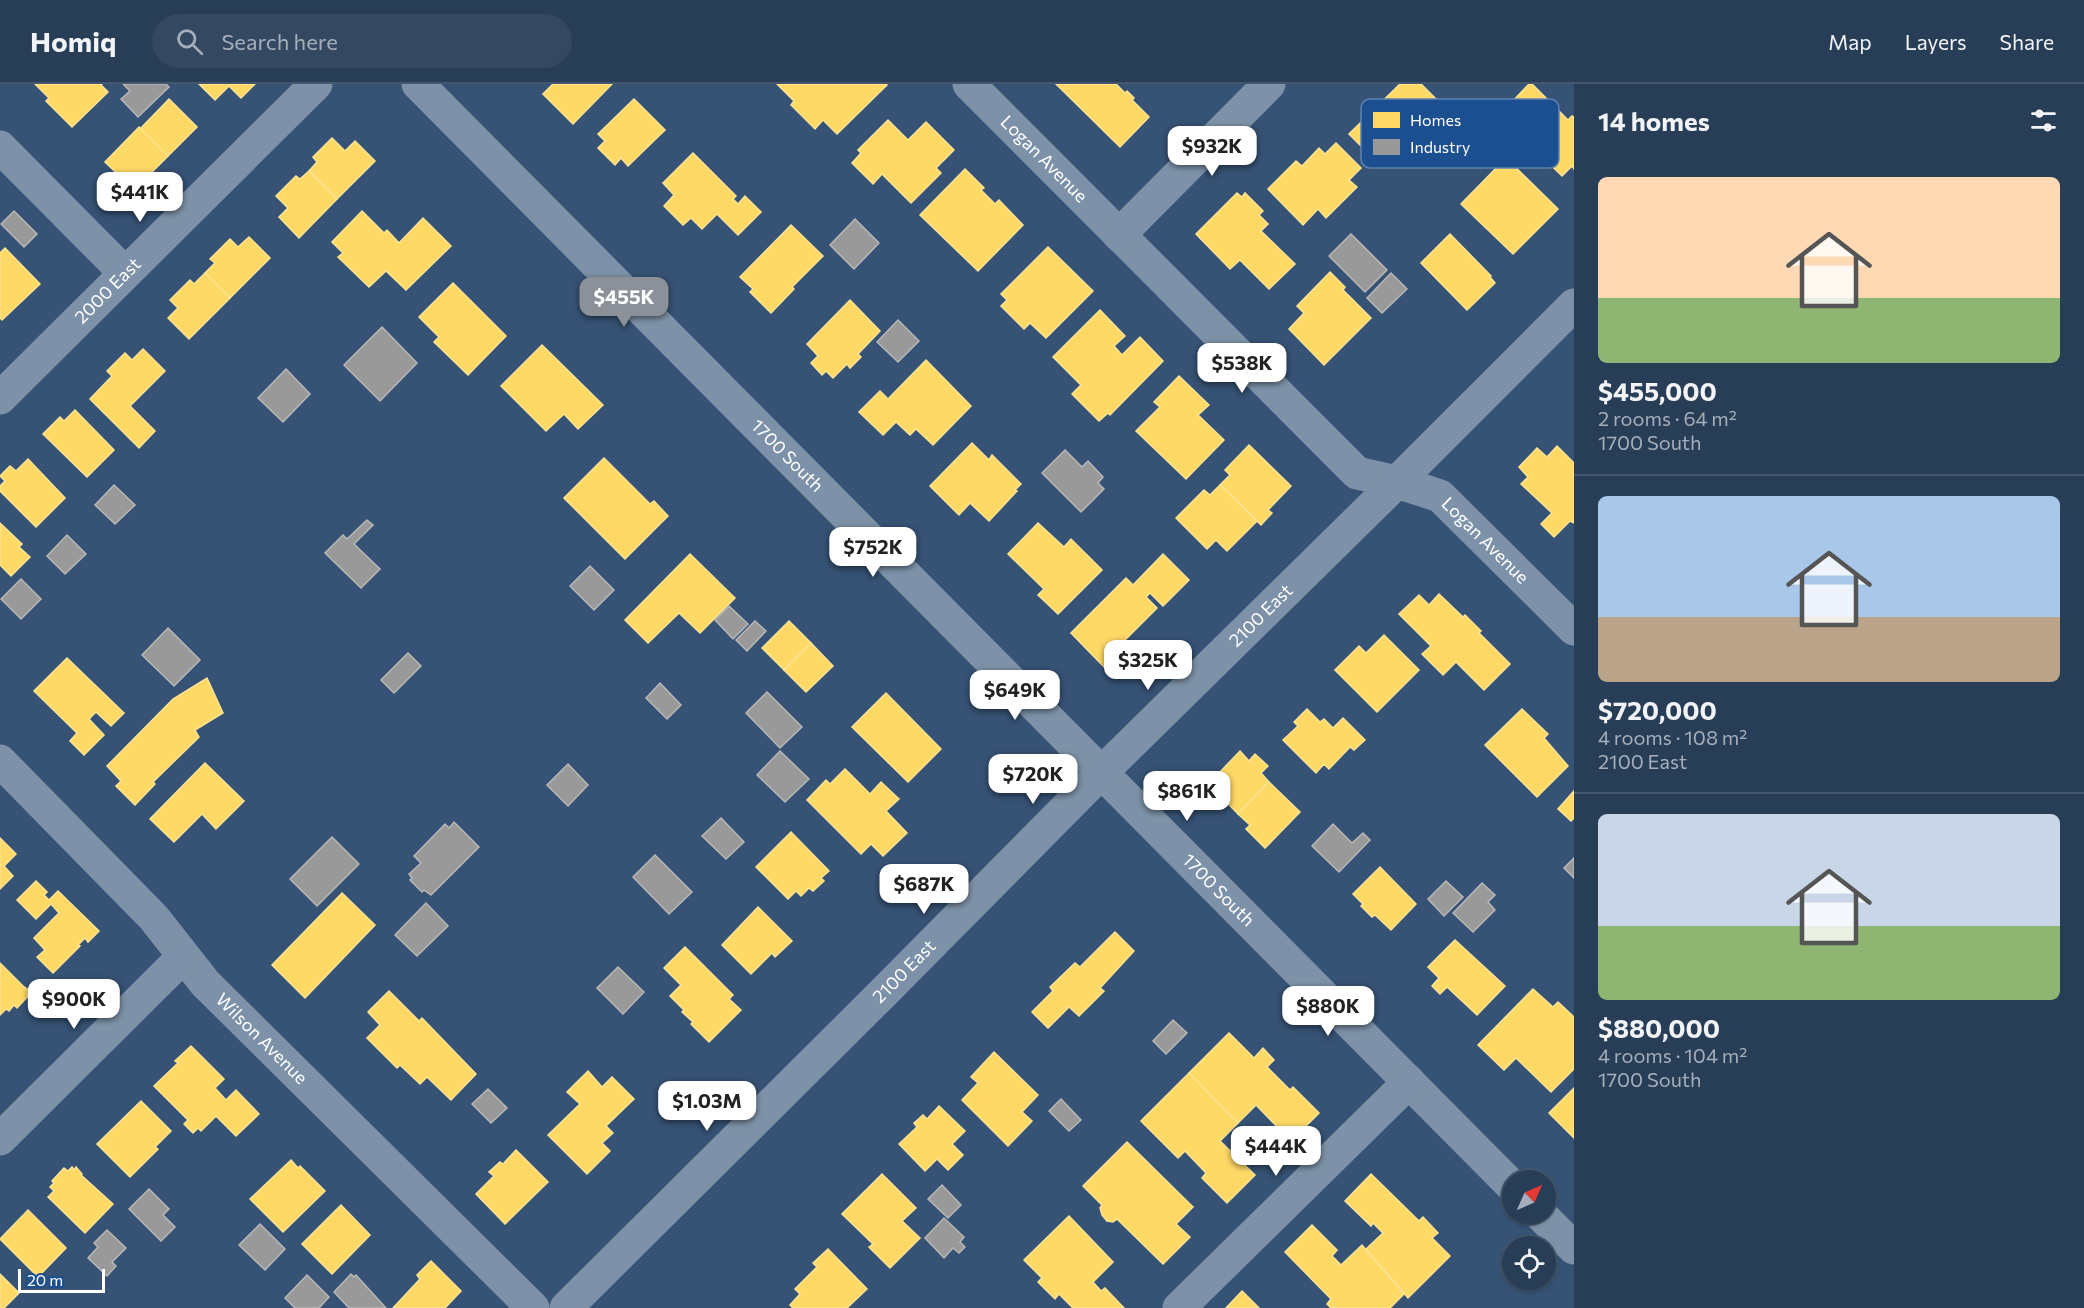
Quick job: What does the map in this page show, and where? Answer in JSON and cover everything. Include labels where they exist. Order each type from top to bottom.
[{"type":"street","name":"2000 East","points":[[0,398],[316,84]]},
{"type":"street","name":"1700 South","points":[[418,84],[1502,1176]]},
{"type":"street","name":"Logan Avenue","points":[[969,84],[1357,473],[1397,482],[1440,496],[1574,629]]},
{"type":"street","points":[[1119,235],[1269,84]]},
{"type":"street","points":[[0,147],[125,273]]},
{"type":"street","name":"2100 East","points":[[566,1308],[1102,772],[1573,307]]},
{"type":"street","name":"Wilson Avenue","points":[[0,762],[154,918],[205,983],[532,1308]]},
{"type":"street","points":[[0,1139],[183,957]]},
{"type":"street","points":[[1179,1308],[1409,1082]]},
{"type":"street","points":[[1550,1224],[1574,1248]]},
{"type":"building: Homes","points":[[35,84],[102,84],[108,92],[72,127],[46,101],[49,98]]},
{"type":"building: Homes","points":[[199,84],[255,84],[241,98],[229,86],[215,100]]},
{"type":"building: Homes","points":[[553,84],[612,84],[573,124],[543,94]]},
{"type":"building: Homes","points":[[777,84],[887,85],[837,134],[823,120],[815,129],[791,105],[794,101]]},
{"type":"building: Homes","points":[[1056,84],[1116,84],[1134,98],[1132,100],[1149,117],[1120,147]]},
{"type":"building: Homes","points":[[1400,84],[1421,84],[1436,99],[1385,99]]},
{"type":"building: Homes","points":[[1529,84],[1532,84],[1547,99],[1515,99]]},
{"type":"building: Homes","points":[[169,99],[197,127],[168,156],[140,129]]},
{"type":"building: Homes","points":[[634,99],[665,130],[628,166],[621,158],[615,165],[598,148],[605,141],[598,134]]},
{"type":"building: Homes","points":[[1559,111],[1568,120],[1574,117],[1574,169],[1572,166],[1562,176],[1554,168],[1559,168]]},
{"type":"building: Homes","points":[[888,120],[908,140],[926,122],[954,150],[936,168],[941,173],[911,203],[882,174],[873,184],[852,163],[861,153],[858,150]]},
{"type":"building: Homes","points":[[1361,122],[1361,146],[1349,134]]},
{"type":"building: Homes","points":[[139,127],[168,156],[134,190],[105,162]]},
{"type":"building: Homes","points":[[332,138],[345,151],[355,141],[375,161],[337,199],[309,171],[317,162],[313,157]]},
{"type":"building: Homes","points":[[1336,143],[1361,168],[1349,180],[1357,187],[1326,218],[1318,209],[1303,225],[1268,189],[1296,161],[1302,166],[1319,148],[1325,154]]},
{"type":"building: Homes","points":[[693,153],[736,196],[733,199],[738,204],[745,196],[761,212],[738,235],[717,214],[702,229],[691,218],[683,225],[664,206],[674,195],[663,183]]},
{"type":"building: Homes","points":[[1496,168],[1516,168],[1558,209],[1513,254],[1461,204]]},
{"type":"building: Homes","points":[[965,169],[984,188],[981,190],[995,204],[999,200],[1023,225],[978,271],[920,215]]},
{"type":"building: Homes","points":[[309,171],[337,199],[299,238],[279,217],[288,208],[276,196],[296,176],[300,179]]},
{"type":"building: Homes","points":[[1237,193],[1242,197],[1245,193],[1263,211],[1259,215],[1268,224],[1261,231],[1295,264],[1269,289],[1240,260],[1230,269],[1196,234]]},
{"type":"building: Homes","points":[[362,211],[384,233],[387,230],[399,243],[423,218],[451,246],[406,290],[386,271],[369,287],[338,257],[343,253],[332,242]]},
{"type":"building: Homes","points":[[791,225],[823,256],[792,287],[794,289],[771,313],[750,292],[753,289],[740,277]]},
{"type":"building: Homes","points":[[1450,234],[1495,283],[1467,310],[1421,263]]},
{"type":"building: Homes","points":[[249,237],[270,258],[230,298],[205,273],[215,263],[210,259],[230,239],[238,247]]},
{"type":"building: Homes","points":[[1048,247],[1093,291],[1046,338],[1030,323],[1024,329],[1001,306],[1007,300],[1001,294]]},
{"type":"building: Homes","points":[[5,248],[40,284],[2,320],[0,318],[0,253]]},
{"type":"building: Homes","points":[[1330,272],[1345,287],[1343,290],[1371,318],[1324,365],[1289,329],[1304,313],[1297,306]]},
{"type":"building: Homes","points":[[205,273],[230,298],[189,339],[168,318],[178,308],[170,300],[190,280],[194,284]]},
{"type":"building: Homes","points":[[453,283],[506,336],[468,375],[434,342],[439,337],[419,317]]},
{"type":"building: Homes","points":[[850,300],[880,331],[858,354],[861,357],[850,368],[847,364],[833,378],[826,371],[822,375],[811,363],[818,356],[807,344]]},
{"type":"building: Homes","points":[[1100,310],[1125,336],[1114,346],[1122,355],[1140,337],[1163,361],[1110,415],[1108,413],[1099,421],[1072,394],[1081,385],[1053,357]]},
{"type":"building: Homes","points":[[542,345],[603,405],[578,429],[564,414],[546,431],[501,386]]},
{"type":"building: Homes","points":[[143,349],[165,371],[130,406],[155,431],[139,448],[90,399],[112,376],[107,371],[125,353],[132,360]]},
{"type":"building: Homes","points":[[926,360],[971,406],[933,445],[916,429],[910,435],[896,422],[883,435],[859,412],[880,391],[888,399]]},
{"type":"building: Homes","points":[[1179,376],[1209,405],[1198,415],[1224,440],[1186,479],[1136,431],[1160,407],[1154,402]]},
{"type":"building: Homes","points":[[75,410],[114,450],[87,477],[43,434],[60,417],[64,421]]},
{"type":"building: Homes","points":[[972,443],[989,460],[992,455],[1021,484],[989,521],[970,503],[959,515],[930,486]]},
{"type":"building: Homes","points":[[1249,445],[1291,486],[1268,510],[1272,513],[1261,525],[1220,485],[1230,475],[1225,470]]},
{"type":"building: Homes","points":[[1557,446],[1574,463],[1574,523],[1570,521],[1554,537],[1541,524],[1552,513],[1521,484],[1528,477],[1519,467],[1537,448],[1547,457]]},
{"type":"building: Homes","points":[[604,458],[650,504],[654,501],[668,516],[625,559],[564,498]]},
{"type":"building: Homes","points":[[28,459],[65,498],[36,527],[0,491],[0,486],[5,481],[0,476],[10,466],[16,471]]},
{"type":"building: Homes","points":[[1220,485],[1257,521],[1227,551],[1216,540],[1207,549],[1176,518],[1204,490],[1210,495]]},
{"type":"building: Homes","points":[[0,523],[22,544],[19,547],[30,557],[11,576],[0,565]]},
{"type":"building: Homes","points":[[1038,523],[1064,547],[1071,539],[1102,570],[1058,614],[1038,595],[1044,589],[1008,554]]},
{"type":"building: Homes","points":[[690,554],[735,598],[700,633],[679,613],[648,643],[625,620]]},
{"type":"building: Homes","points":[[1163,554],[1189,580],[1163,606],[1150,593],[1146,597],[1157,608],[1122,643],[1126,647],[1105,668],[1071,633],[1126,578],[1133,585]]},
{"type":"building: Homes","points":[[1439,594],[1463,617],[1465,615],[1481,631],[1479,633],[1510,664],[1484,690],[1456,662],[1443,675],[1422,654],[1431,646],[1399,614],[1419,595],[1429,605]]},
{"type":"building: Homes","points":[[789,621],[811,643],[784,670],[762,648]]},
{"type":"building: Homes","points":[[1384,635],[1419,670],[1377,712],[1335,670],[1359,646],[1366,653]]},
{"type":"building: Homes","points":[[811,643],[833,666],[806,692],[784,670]]},
{"type":"building: Homes","points":[[67,658],[124,713],[111,726],[96,712],[89,719],[104,735],[84,755],[70,741],[77,733],[34,691]]},
{"type":"building: Homes","points":[[207,678],[223,713],[195,730],[199,737],[153,782],[155,784],[135,805],[116,786],[121,781],[107,766],[173,699]]},
{"type":"building: Homes","points":[[886,693],[941,749],[908,782],[852,727]]},
{"type":"building: Homes","points":[[1307,709],[1320,722],[1324,719],[1333,728],[1343,718],[1365,740],[1354,750],[1350,747],[1329,769],[1324,764],[1316,773],[1283,740],[1298,726],[1294,722]]},
{"type":"building: Homes","points":[[1522,709],[1548,734],[1544,738],[1568,766],[1537,797],[1485,745]]},
{"type":"building: Homes","points":[[1240,751],[1249,761],[1255,754],[1268,766],[1261,773],[1269,782],[1238,814],[1213,788],[1220,781],[1217,778],[1222,774],[1220,772]]},
{"type":"building: Homes","points":[[205,763],[244,801],[216,829],[202,814],[174,842],[150,819]]},
{"type":"building: Homes","points":[[845,769],[870,794],[881,782],[899,799],[886,811],[907,833],[883,856],[871,844],[861,854],[807,800],[826,780],[830,784]]},
{"type":"building: Homes","points":[[1269,782],[1300,812],[1265,848],[1246,829],[1250,825],[1238,814]]},
{"type":"building: Homes","points":[[1574,791],[1574,818],[1571,821],[1558,809]]},
{"type":"building: Homes","points":[[791,832],[829,871],[821,878],[824,881],[813,891],[809,888],[801,896],[796,891],[788,899],[756,867]]},
{"type":"building: Homes","points":[[0,838],[16,854],[4,866],[13,876],[0,889]]},
{"type":"building: Homes","points":[[1380,867],[1416,904],[1391,930],[1375,915],[1372,917],[1353,894]]},
{"type":"building: Homes","points":[[36,881],[47,892],[44,895],[49,900],[58,891],[99,931],[88,942],[85,938],[53,973],[37,957],[45,950],[34,938],[59,913],[51,904],[36,919],[17,900]]},
{"type":"building: Homes","points":[[342,893],[375,925],[305,998],[272,965]]},
{"type":"building: Homes","points":[[758,907],[792,941],[775,957],[772,953],[751,974],[722,945]]},
{"type":"building: Homes","points":[[1115,932],[1134,951],[1100,988],[1104,991],[1079,1016],[1069,1007],[1048,1028],[1032,1012],[1053,991],[1050,987],[1075,963],[1080,967]]},
{"type":"building: Homes","points":[[1455,940],[1505,986],[1477,1015],[1447,987],[1440,994],[1432,986],[1439,978],[1428,967]]},
{"type":"building: Homes","points":[[685,947],[733,995],[729,999],[741,1010],[709,1042],[691,1024],[693,1022],[682,1012],[684,1010],[670,996],[681,985],[664,968]]},
{"type":"building: Homes","points":[[0,963],[32,992],[17,1008],[14,1005],[9,1011],[6,1009],[0,1015]]},
{"type":"building: Homes","points":[[1533,989],[1553,1007],[1558,1002],[1574,1017],[1574,1069],[1551,1092],[1516,1058],[1504,1070],[1478,1045]]},
{"type":"building: Homes","points":[[389,991],[419,1021],[422,1018],[476,1074],[451,1100],[427,1077],[420,1084],[400,1065],[397,1068],[367,1038],[380,1025],[368,1012]]},
{"type":"building: Homes","points":[[1229,1033],[1254,1058],[1263,1048],[1274,1060],[1267,1067],[1290,1090],[1293,1087],[1319,1113],[1291,1141],[1256,1105],[1238,1123],[1189,1073]]},
{"type":"building: Homes","points":[[191,1046],[224,1079],[215,1088],[226,1100],[236,1090],[259,1114],[236,1136],[216,1116],[201,1131],[198,1128],[193,1133],[184,1124],[188,1120],[154,1086],[178,1063],[175,1061]]},
{"type":"building: Homes","points":[[994,1052],[1038,1095],[1022,1112],[1032,1121],[1008,1146],[962,1100],[978,1083],[971,1077]]},
{"type":"building: Homes","points":[[588,1071],[602,1087],[612,1077],[634,1099],[606,1126],[613,1133],[602,1143],[610,1151],[587,1174],[548,1135],[580,1104],[567,1092]]},
{"type":"building: Homes","points":[[1189,1073],[1238,1123],[1220,1141],[1255,1175],[1227,1203],[1202,1178],[1206,1173],[1185,1151],[1178,1158],[1141,1121]]},
{"type":"building: Homes","points":[[1574,1088],[1574,1138],[1549,1113]]},
{"type":"building: Homes","points":[[141,1101],[171,1131],[155,1147],[158,1149],[130,1177],[97,1144]]},
{"type":"building: Homes","points":[[939,1106],[965,1131],[952,1144],[963,1155],[948,1170],[937,1159],[925,1171],[899,1144],[917,1127],[914,1123],[923,1115],[927,1119]]},
{"type":"building: Homes","points":[[1127,1142],[1193,1207],[1176,1224],[1190,1237],[1163,1264],[1117,1219],[1113,1222],[1107,1221],[1102,1215],[1100,1208],[1102,1205],[1083,1186]]},
{"type":"building: Homes","points":[[516,1150],[548,1182],[505,1224],[476,1194],[494,1176],[489,1172],[500,1162],[503,1164]]},
{"type":"building: Homes","points":[[291,1160],[325,1191],[283,1232],[250,1199]]},
{"type":"building: Homes","points":[[72,1167],[74,1170],[76,1167],[81,1175],[113,1204],[85,1233],[48,1197],[54,1191],[50,1187],[54,1183],[52,1181],[64,1168],[68,1171]]},
{"type":"building: Homes","points":[[882,1174],[916,1208],[902,1221],[920,1238],[890,1268],[869,1247],[873,1244],[842,1214]]},
{"type":"building: Homes","points":[[1371,1174],[1419,1221],[1423,1217],[1438,1233],[1432,1238],[1450,1256],[1408,1298],[1366,1249],[1383,1233],[1373,1223],[1371,1226],[1345,1201]]},
{"type":"building: Homes","points":[[341,1205],[370,1235],[332,1274],[302,1244]]},
{"type":"building: Homes","points":[[28,1210],[66,1248],[38,1277],[0,1239]]},
{"type":"building: Homes","points":[[1069,1216],[1113,1262],[1093,1282],[1101,1291],[1105,1288],[1124,1308],[1073,1308],[1059,1294],[1055,1299],[1038,1282],[1042,1278],[1024,1260]]},
{"type":"building: Homes","points":[[1312,1225],[1337,1250],[1332,1256],[1341,1265],[1362,1245],[1404,1294],[1390,1308],[1331,1308],[1327,1304],[1331,1299],[1285,1252]]},
{"type":"building: Homes","points":[[828,1249],[867,1289],[847,1308],[793,1308],[790,1305],[800,1294],[795,1289],[817,1267],[813,1263]]},
{"type":"building: Homes","points":[[431,1261],[461,1291],[445,1308],[393,1308],[420,1279],[417,1275]]},
{"type":"building: Homes","points":[[0,1274],[19,1293],[4,1308],[0,1308]]},
{"type":"building: Homes","points":[[1242,1291],[1259,1308],[1226,1308]]},
{"type":"building: Industry","points":[[123,84],[166,84],[169,87],[138,117],[121,99],[130,91]]},
{"type":"building: Industry","points":[[14,211],[37,234],[24,247],[1,224]]},
{"type":"building: Industry","points":[[855,219],[879,243],[854,269],[830,245]]},
{"type":"building: Industry","points":[[1351,234],[1387,270],[1365,292],[1329,256]]},
{"type":"building: Industry","points":[[1391,273],[1407,289],[1382,313],[1367,298]]},
{"type":"building: Industry","points":[[898,320],[919,341],[898,362],[877,342]]},
{"type":"building: Industry","points":[[382,327],[417,363],[380,401],[344,365]]},
{"type":"building: Industry","points":[[286,369],[310,394],[283,422],[258,398]]},
{"type":"building: Industry","points":[[1065,450],[1082,467],[1088,461],[1103,477],[1098,483],[1104,489],[1081,512],[1042,473]]},
{"type":"building: Industry","points":[[114,485],[135,505],[115,524],[95,505]]},
{"type":"building: Industry","points":[[367,520],[373,525],[354,544],[380,569],[361,588],[325,553],[343,535],[347,539]]},
{"type":"building: Industry","points":[[67,535],[86,554],[65,574],[47,556]]},
{"type":"building: Industry","points":[[590,566],[614,590],[594,610],[570,586]]},
{"type":"building: Industry","points":[[21,579],[41,599],[21,619],[1,599]]},
{"type":"building: Industry","points":[[729,606],[748,624],[733,639],[715,620]]},
{"type":"building: Industry","points":[[755,621],[766,631],[747,651],[736,640]]},
{"type":"building: Industry","points":[[168,628],[200,660],[174,686],[142,655]]},
{"type":"building: Industry","points":[[408,653],[421,666],[394,693],[381,680]]},
{"type":"building: Industry","points":[[660,683],[681,705],[667,719],[646,698]]},
{"type":"building: Industry","points":[[767,692],[802,727],[780,748],[746,713]]},
{"type":"building: Industry","points":[[780,751],[809,779],[785,802],[757,775]]},
{"type":"building: Industry","points":[[568,764],[588,785],[568,806],[547,785]]},
{"type":"building: Industry","points":[[721,818],[744,842],[726,859],[702,836]]},
{"type":"building: Industry","points":[[454,822],[479,847],[431,895],[424,890],[422,892],[410,880],[412,878],[409,874],[421,863],[414,856],[445,824],[449,828]]},
{"type":"building: Industry","points":[[1333,824],[1352,843],[1363,833],[1370,840],[1339,872],[1312,846]]},
{"type":"building: Industry","points":[[332,837],[359,864],[317,906],[290,879]]},
{"type":"building: Industry","points":[[655,855],[692,892],[669,914],[633,877]]},
{"type":"building: Industry","points":[[1574,858],[1574,878],[1564,868]]},
{"type":"building: Industry","points":[[1446,881],[1463,897],[1444,916],[1428,899]]},
{"type":"building: Industry","points":[[1482,883],[1495,895],[1488,902],[1495,910],[1473,932],[1453,913]]},
{"type":"building: Industry","points":[[426,903],[448,926],[417,956],[395,935]]},
{"type":"building: Industry","points":[[618,967],[644,992],[623,1014],[597,988]]},
{"type":"building: Industry","points":[[1173,1020],[1187,1033],[1166,1054],[1153,1041]]},
{"type":"building: Industry","points":[[488,1089],[507,1108],[491,1123],[472,1104]]},
{"type":"building: Industry","points":[[1061,1099],[1081,1120],[1069,1131],[1049,1111]]},
{"type":"building: Industry","points":[[942,1185],[961,1205],[948,1218],[928,1199]]},
{"type":"building: Industry","points":[[149,1189],[169,1209],[163,1215],[175,1227],[161,1241],[129,1209]]},
{"type":"building: Industry","points":[[944,1218],[964,1237],[960,1242],[965,1247],[959,1253],[953,1248],[944,1258],[925,1238]]},
{"type":"building: Industry","points":[[260,1224],[285,1249],[265,1270],[239,1245]]},
{"type":"building: Industry","points":[[107,1230],[126,1248],[112,1262],[116,1266],[107,1276],[88,1258],[98,1247],[94,1243]]},
{"type":"building: Industry","points":[[351,1274],[354,1277],[356,1275],[386,1308],[349,1308],[334,1292]]},
{"type":"building: Industry","points":[[307,1275],[329,1297],[319,1308],[295,1308],[285,1298]]}]
